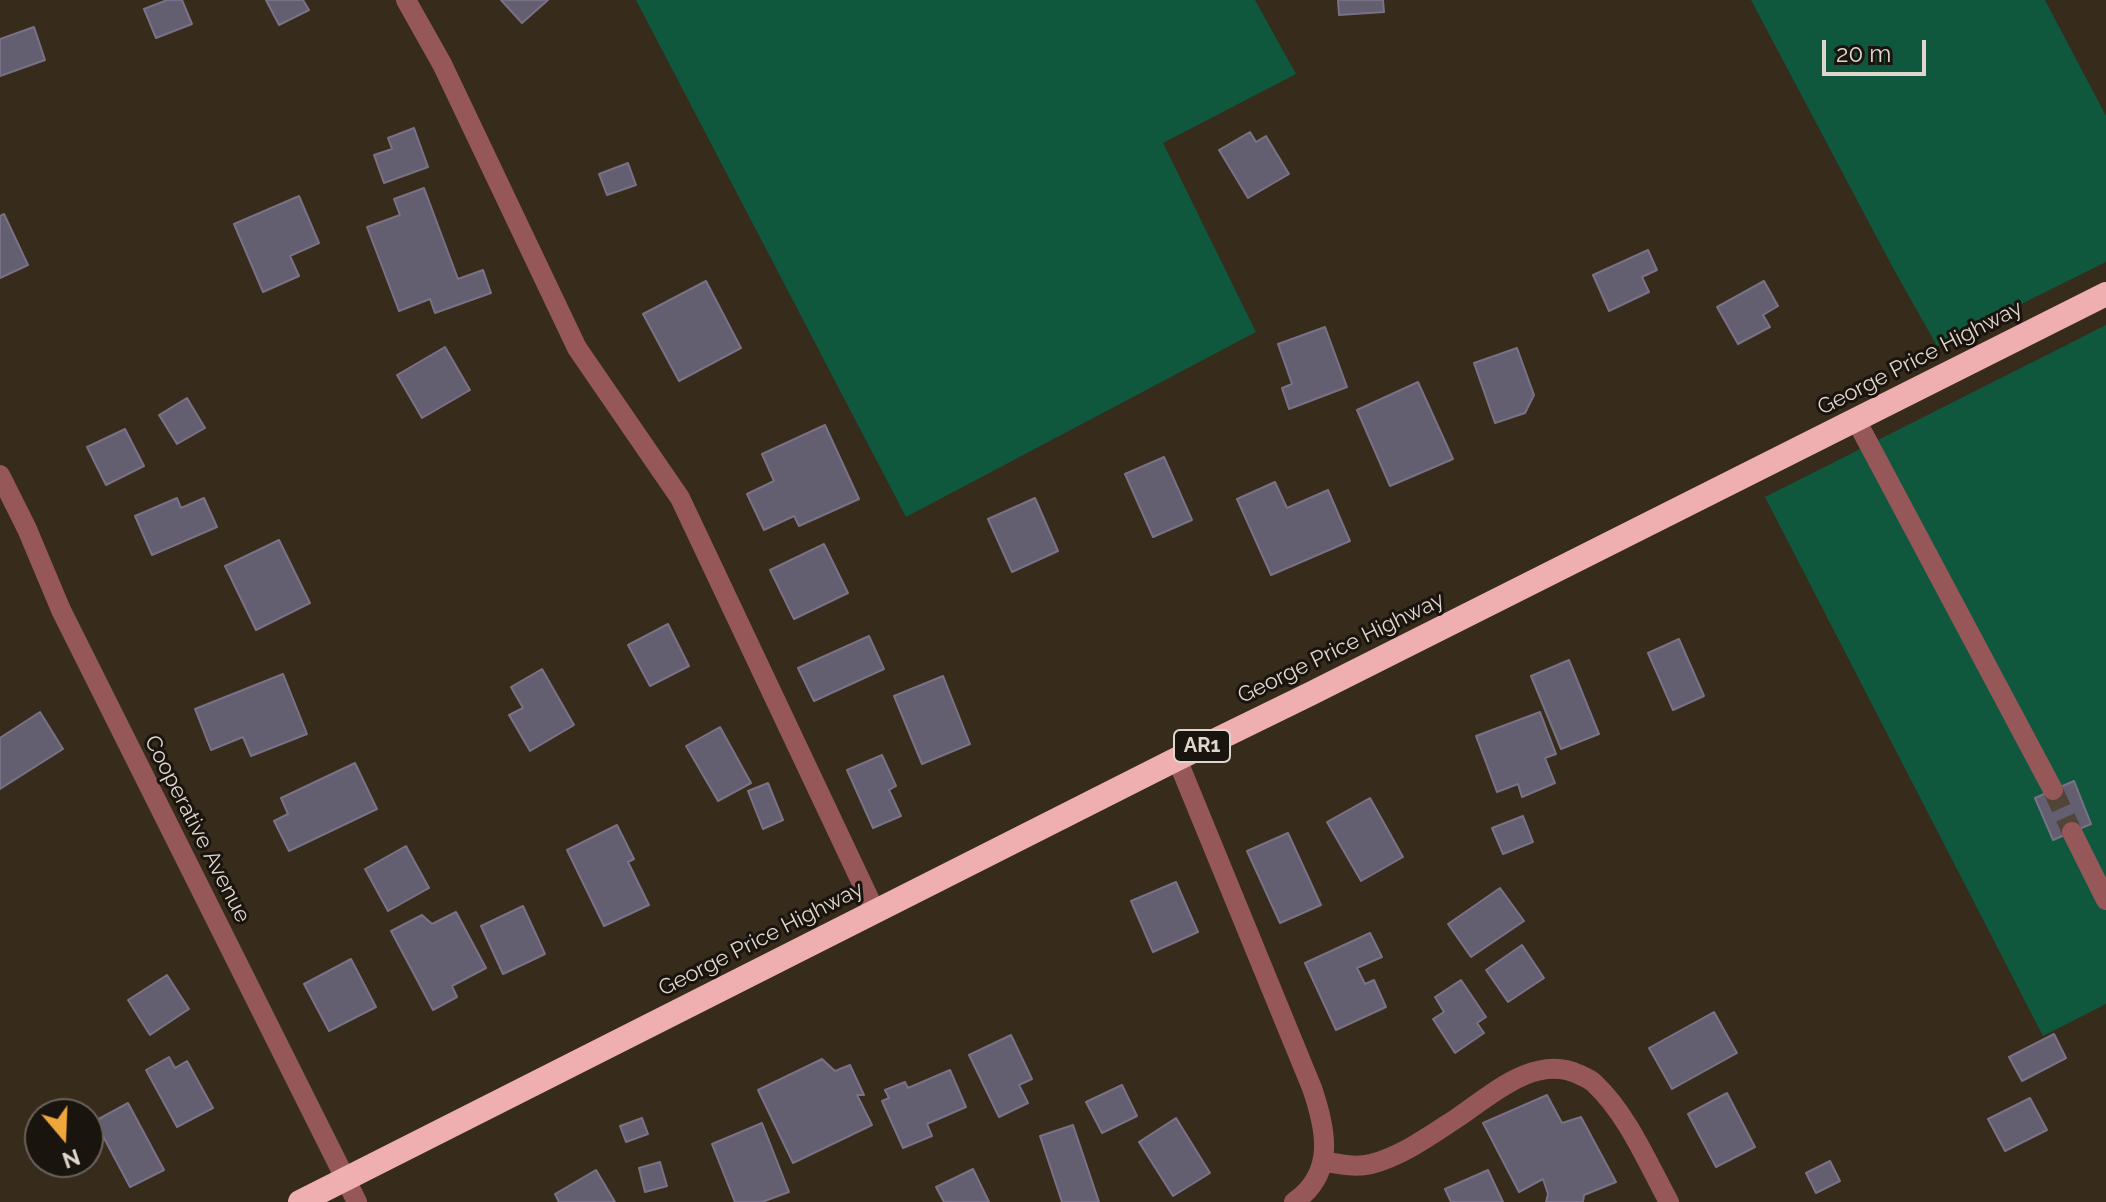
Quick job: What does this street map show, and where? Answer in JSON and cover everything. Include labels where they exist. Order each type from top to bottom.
[{"type":"highway","name":"George Price Highway","points":[[300,1202],[2106,294]]},
{"type":"street","points":[[406,0],[442,64],[577,348],[680,498],[875,911]]},
{"type":"street","points":[[1856,420],[2053,790]]},
{"type":"street","name":"Cooperative Avenue","points":[[0,475],[61,610],[357,1202]]},
{"type":"street","points":[[1177,759],[1321,1114],[1326,1138],[1323,1161],[1316,1179],[1294,1202]]},
{"type":"street","points":[[2072,832],[2106,900]]},
{"type":"street","points":[[1323,1161],[1346,1166],[1369,1165],[1396,1155],[1522,1076],[1548,1069],[1571,1071],[1591,1080],[1625,1121],[1669,1202]]},
{"type":"green space","points":[[636,0],[1255,0],[1296,74],[1163,143],[1256,332],[906,517]]},
{"type":"green space","points":[[1751,0],[2045,0],[2106,116],[2106,262],[1937,346]]},
{"type":"green space","points":[[2106,325],[2106,1004],[2043,1036],[1765,497]]},
{"type":"building","points":[[167,0],[182,0],[192,24],[156,38],[144,9]]},
{"type":"building","points":[[266,0],[303,0],[309,10],[279,25]]},
{"type":"building","points":[[501,0],[548,0],[522,23]]},
{"type":"building","points":[[1338,0],[1383,0],[1384,12],[1339,15]]},
{"type":"building","points":[[34,27],[45,60],[0,76],[0,39]]},
{"type":"building","points":[[414,128],[428,167],[384,183],[374,155],[392,149],[388,138]]},
{"type":"building","points":[[1250,132],[1256,142],[1266,136],[1289,174],[1248,198],[1219,150]]},
{"type":"building","points":[[628,163],[636,185],[607,195],[599,174]]},
{"type":"building","points":[[424,188],[458,279],[483,270],[491,293],[435,313],[430,299],[399,311],[367,227],[400,215],[394,199]]},
{"type":"building","points":[[299,196],[319,243],[290,256],[299,276],[263,292],[234,224]]},
{"type":"building","points":[[4,214],[28,265],[0,278],[0,216]]},
{"type":"building","points":[[1648,250],[1657,270],[1642,277],[1649,292],[1609,311],[1593,275]]},
{"type":"building","points":[[706,281],[741,348],[679,381],[643,314]]},
{"type":"building","points":[[1764,281],[1778,306],[1763,315],[1770,327],[1738,344],[1717,307]]},
{"type":"building","points":[[1325,327],[1347,387],[1289,409],[1282,388],[1292,384],[1278,344]]},
{"type":"building","points":[[445,347],[470,390],[422,418],[397,375]]},
{"type":"building","points":[[1517,348],[1534,395],[1525,413],[1495,423],[1474,363]]},
{"type":"building","points":[[1418,382],[1453,459],[1390,486],[1357,410]]},
{"type":"building","points":[[187,398],[205,428],[177,444],[159,415]]},
{"type":"building","points":[[825,425],[859,499],[799,526],[794,516],[764,530],[747,494],[774,481],[762,454]]},
{"type":"building","points":[[125,429],[144,466],[106,485],[87,447]]},
{"type":"building","points":[[1164,457],[1192,520],[1153,537],[1125,474]]},
{"type":"building","points":[[1275,482],[1287,508],[1328,490],[1350,541],[1271,575],[1237,499]]},
{"type":"building","points":[[177,498],[181,508],[204,498],[217,527],[152,555],[135,516]]},
{"type":"building","points":[[1035,498],[1058,551],[1012,572],[988,519]]},
{"type":"building","points":[[279,540],[310,603],[256,630],[225,566]]},
{"type":"building","points":[[824,544],[848,593],[794,619],[770,570]]},
{"type":"building","points":[[668,624],[689,666],[650,686],[628,645]]},
{"type":"building","points":[[869,636],[884,669],[814,701],[798,668]]},
{"type":"building","points":[[1679,639],[1704,696],[1673,710],[1648,653]]},
{"type":"building","points":[[1569,660],[1599,734],[1561,749],[1531,676]]},
{"type":"building","points":[[542,669],[574,725],[530,751],[509,715],[523,708],[511,687]]},
{"type":"building","points":[[283,674],[307,734],[251,756],[243,737],[211,750],[195,709]]},
{"type":"building","points":[[943,676],[970,744],[922,764],[894,696]]},
{"type":"building","points":[[40,712],[63,749],[0,789],[0,738]]},
{"type":"building","points":[[1540,712],[1556,754],[1545,758],[1555,783],[1522,797],[1518,784],[1497,792],[1476,736]]},
{"type":"building","points":[[720,727],[751,783],[718,801],[686,746]]},
{"type":"building","points":[[882,755],[896,786],[889,790],[901,816],[873,828],[847,770]]},
{"type":"building","points":[[355,763],[377,809],[289,851],[274,821],[288,814],[281,798]]},
{"type":"building","points":[[2074,781],[2091,824],[2053,840],[2035,798]]},
{"type":"building","points":[[768,783],[783,820],[763,829],[748,791]]},
{"type":"building","points":[[1370,798],[1403,857],[1361,881],[1327,822]]},
{"type":"building","points":[[1523,816],[1533,842],[1503,854],[1492,828]]},
{"type":"building","points":[[617,825],[634,859],[628,862],[649,905],[604,926],[567,850]]},
{"type":"building","points":[[1288,833],[1321,905],[1280,923],[1247,851]]},
{"type":"building","points":[[406,846],[429,888],[388,911],[365,869]]},
{"type":"building","points":[[1176,882],[1198,932],[1153,952],[1131,901]]},
{"type":"building","points":[[1500,888],[1524,921],[1471,957],[1448,924]]},
{"type":"building","points":[[523,906],[545,954],[503,974],[481,926]]},
{"type":"building","points":[[456,912],[486,968],[452,986],[457,997],[433,1010],[391,931],[422,915],[432,924]]},
{"type":"building","points":[[1370,933],[1382,957],[1357,968],[1365,984],[1374,980],[1386,1007],[1336,1030],[1305,963]]},
{"type":"building","points":[[1522,945],[1544,978],[1508,1002],[1486,970]]},
{"type":"building","points":[[351,959],[376,1007],[329,1031],[304,984]]},
{"type":"building","points":[[167,975],[189,1009],[150,1035],[128,1000]]},
{"type":"building","points":[[1461,980],[1486,1017],[1477,1023],[1484,1033],[1455,1053],[1433,1019],[1444,1012],[1435,997]]},
{"type":"building","points":[[1714,1012],[1737,1053],[1672,1089],[1649,1048]]},
{"type":"building","points":[[2054,1034],[2066,1058],[2022,1081],[2009,1057]]},
{"type":"building","points":[[1011,1035],[1032,1079],[1019,1085],[1028,1103],[999,1117],[969,1055]]},
{"type":"building","points":[[169,1057],[175,1068],[187,1061],[213,1108],[177,1127],[146,1070]]},
{"type":"building","points":[[822,1059],[835,1071],[850,1065],[864,1095],[857,1095],[872,1125],[793,1163],[758,1090]]},
{"type":"building","points":[[950,1070],[966,1107],[927,1124],[932,1136],[903,1148],[882,1101],[889,1098],[885,1090],[905,1082],[908,1088]]},
{"type":"building","points":[[1122,1085],[1137,1116],[1102,1133],[1086,1102]]},
{"type":"building","points":[[1727,1093],[1755,1147],[1716,1167],[1688,1114]]},
{"type":"building","points":[[1547,1095],[1562,1123],[1581,1117],[1616,1182],[1584,1195],[1583,1202],[1546,1202],[1548,1194],[1543,1179],[1519,1192],[1483,1123]]},
{"type":"building","points":[[2030,1098],[2047,1130],[2005,1151],[1988,1119]]},
{"type":"building","points":[[128,1103],[164,1170],[130,1187],[104,1138],[104,1116]]},
{"type":"building","points":[[642,1118],[648,1134],[626,1142],[620,1126]]},
{"type":"building","points":[[1176,1118],[1210,1173],[1173,1196],[1139,1142]]},
{"type":"building","points":[[762,1123],[789,1192],[762,1202],[735,1202],[712,1144]]},
{"type":"building","points":[[1073,1125],[1099,1202],[1062,1202],[1040,1136]]},
{"type":"building","points":[[1830,1161],[1840,1181],[1816,1193],[1806,1173]]},
{"type":"building","points":[[660,1162],[667,1186],[645,1192],[639,1168]]},
{"type":"building","points":[[973,1169],[989,1202],[944,1202],[936,1187]]},
{"type":"building","points":[[596,1170],[615,1202],[559,1202],[555,1194]]},
{"type":"building","points":[[1488,1170],[1503,1202],[1451,1202],[1445,1189]]},
{"type":"tunnel","points":[[2053,790],[2072,832]]}]
